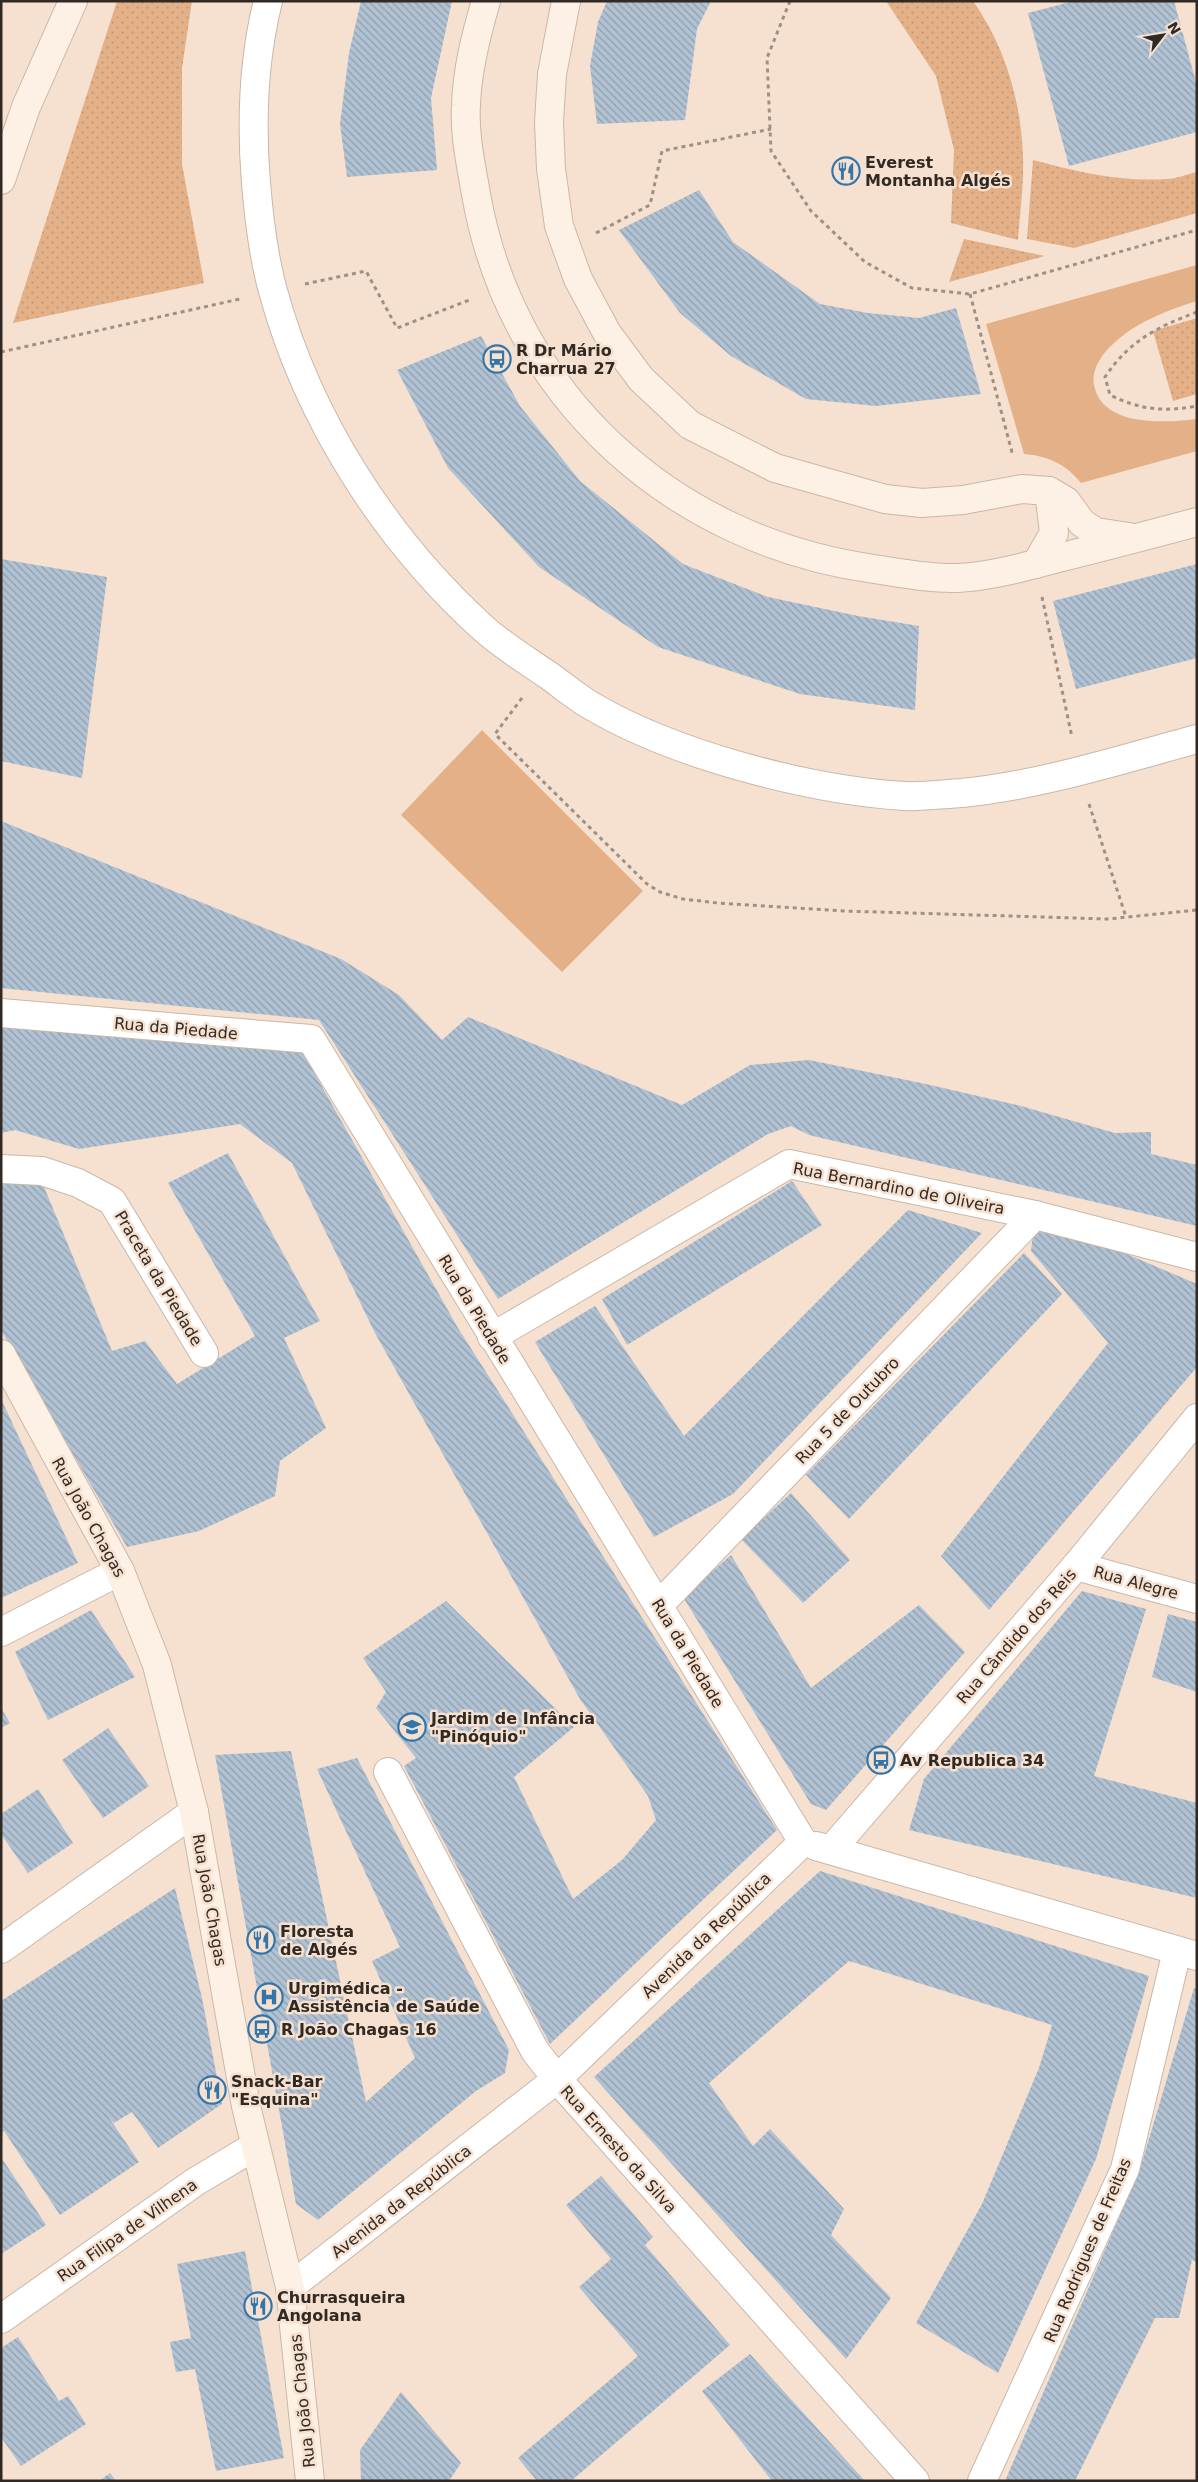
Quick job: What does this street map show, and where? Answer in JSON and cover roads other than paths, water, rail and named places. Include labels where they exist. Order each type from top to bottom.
[{"type":"street","points":[[1,180],[26,107],[73,1]]},
{"type":"street","points":[[268,1],[263,23],[253,99],[254,164],[261,236],[273,292],[298,362],[342,456],[413,554],[446,592],[486,630],[589,705],[629,725],[698,752],[804,781],[871,793],[908,796],[992,790],[1040,781],[1197,739]]},
{"type":"street","points":[[486,1],[474,42],[466,106],[470,161],[478,204],[488,251],[501,288],[538,357],[574,408],[616,451],[671,493],[734,529],[789,551],[850,566],[906,574],[956,578],[1036,564],[1197,522]]},
{"type":"street","points":[[566,1],[552,74],[549,122],[551,169],[559,226],[578,279],[607,333],[641,380],[690,425],[737,451],[775,468],[885,499],[922,503],[963,500],[1022,489],[1049,491],[1066,501],[1082,523],[1096,532],[1138,538]]},
{"type":"street","points":[[1036,564],[1054,533],[1049,491]]},
{"type":"street","name":"Rua da Piedade","points":[[1,1013],[310,1039],[803,1842]]},
{"type":"street","name":"Rua Bernardino de Oliveira","points":[[492,1337],[789,1164],[1035,1215],[1197,1256]]},
{"type":"street","name":"Praceta da Piedade","points":[[1,1169],[42,1171],[78,1183],[112,1201],[204,1352]]},
{"type":"street","name":"Rua 5 de Outubro","points":[[658,1605],[1035,1215]]},
{"type":"street","name":"Rua João Chagas","points":[[1,1354],[120,1570],[157,1665],[194,1812],[255,2146],[290,2287],[310,2481]]},
{"type":"street","name":"Rua Cândido dos Reis","points":[[831,1850],[1076,1566],[1197,1418]]},
{"type":"street","name":"Rua Alegre","points":[[1076,1566],[1197,1598]]},
{"type":"street","points":[[1,1632],[120,1570]]},
{"type":"street","name":"Rua Ernesto da Silva","points":[[388,1772],[535,2052],[915,2481]]},
{"type":"street","points":[[1,1949],[194,1812]]},
{"type":"street","points":[[803,1842],[1187,1953]]},
{"type":"street","name":"Avenida da República","points":[[290,2287],[557,2079],[803,1842]]},
{"type":"street","name":"Rua Rodrigues de Freitas","points":[[982,2481],[1125,2169],[1187,1953]]},
{"type":"street","name":"Rua Filipa de Vilhena","points":[[1,2319],[195,2182],[255,2146]]},
{"type":"place","name":"Everest Montanha Algés","points":[[846,171]]},
{"type":"place","name":"R Dr Mário Charrua 27","points":[[497,359]]},
{"type":"place","name":"Jardim de Infância \"Pinóquio\"","points":[[412,1727]]},
{"type":"place","name":"Av Republica 34","points":[[881,1760]]},
{"type":"place","name":"Floresta de Algés","points":[[261,1940]]},
{"type":"place","name":"Urgimédica - Assistência de Saúde","points":[[269,1997]]},
{"type":"place","name":"R João Chagas 16","points":[[262,2029]]},
{"type":"place","name":"Snack-Bar \"Esquina\"","points":[[212,2090]]},
{"type":"place","name":"Churrasqueira Angolana","points":[[258,2306]]}]
